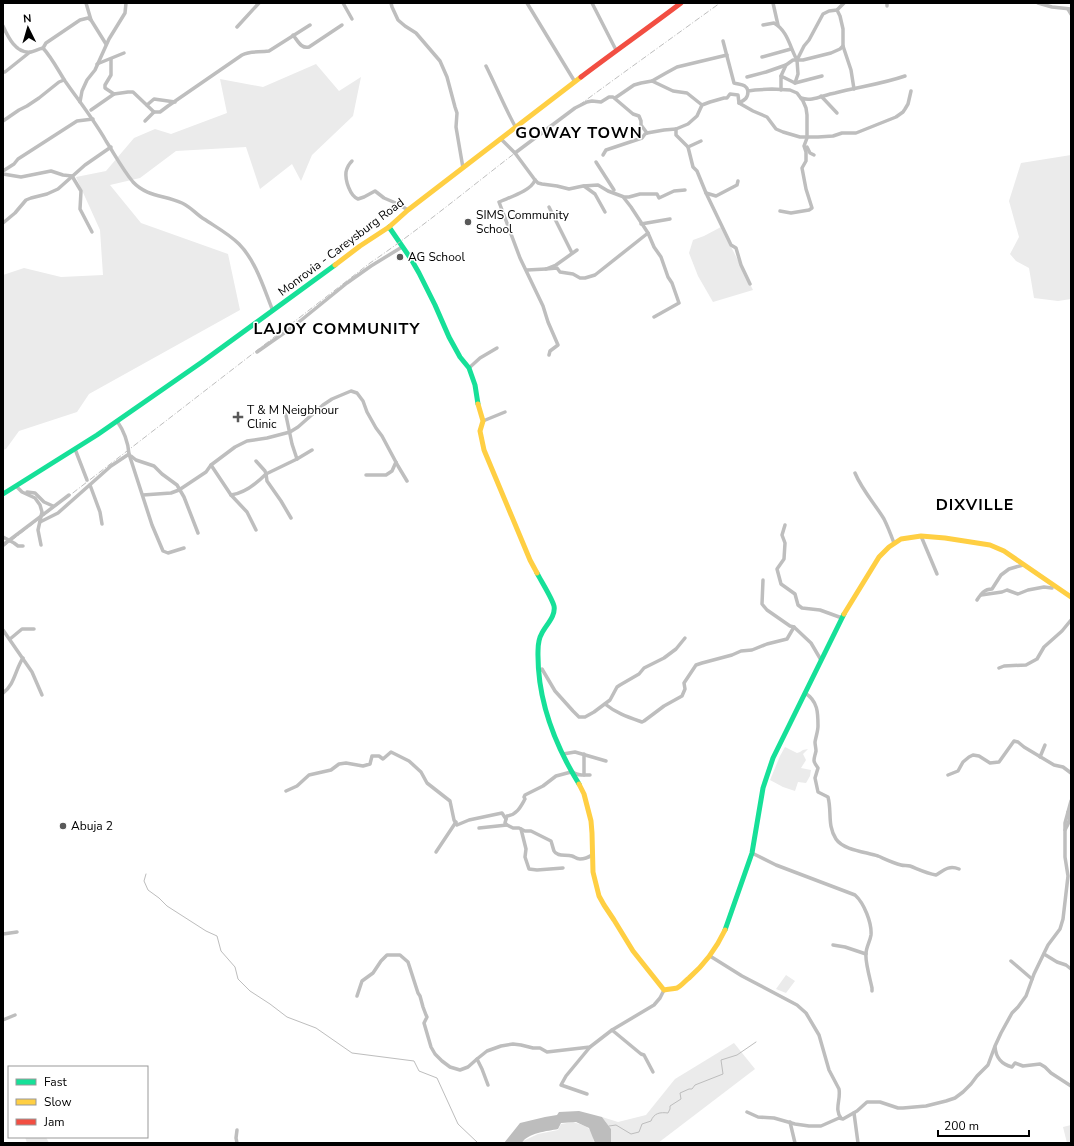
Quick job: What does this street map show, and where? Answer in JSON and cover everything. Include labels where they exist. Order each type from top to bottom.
[{"type":"main road","name":"Monrovia - Careysburg Road","points":[[3,494],[75,449],[116,421],[273,311],[360,246],[389,227],[408,210],[616,50],[642,33],[681,3]]},
{"type":"main road","points":[[389,227],[421,277],[448,337],[460,357],[469,368],[475,385],[483,422],[480,431],[484,450],[530,560],[554,605],[554,615],[543,631],[538,651],[544,706],[550,725],[570,770],[583,793],[588,808],[591,822],[593,871],[598,891],[606,909],[615,920],[624,937],[636,955],[664,990],[676,988],[699,969],[710,956],[720,940],[728,923],[752,853],[768,771],[842,618],[879,557],[889,546],[911,537],[921,536],[978,542],[990,545],[1004,551],[1071,597]]},
{"type":"street","points":[[86,3],[91,20],[106,44]]},
{"type":"street","points":[[237,27],[260,3]]},
{"type":"street","points":[[343,3],[352,19]]},
{"type":"street","points":[[391,3],[398,20],[416,33],[436,55],[441,64],[447,78],[455,107],[456,127],[463,168]]},
{"type":"street","points":[[527,3],[575,82]]},
{"type":"street","points":[[592,3],[616,50]]},
{"type":"street","points":[[773,3],[778,25],[789,42],[797,60],[798,74],[795,84]]},
{"type":"street","points":[[797,60],[823,14],[844,3]]},
{"type":"street","points":[[1038,3],[1052,7],[1069,9],[1071,14]]},
{"type":"street","points":[[80,102],[85,83],[95,70],[106,44],[126,13],[127,4]]},
{"type":"street","points":[[838,6],[843,28],[843,46],[851,70],[854,89]]},
{"type":"street","points":[[3,72],[30,52],[43,48],[46,43],[80,20],[88,18],[91,20]]},
{"type":"street","points":[[92,110],[114,94],[133,92],[154,112],[160,112],[242,55],[250,51],[264,52],[310,25]]},
{"type":"street","points":[[293,35],[302,47],[309,48],[342,25]]},
{"type":"street","points":[[763,25],[778,25]]},
{"type":"street","points":[[3,26],[17,48],[22,51],[30,52]]},
{"type":"street","points":[[722,41],[734,83],[747,87],[747,97],[739,103]]},
{"type":"street","points":[[747,77],[786,65],[793,60],[831,53],[843,46]]},
{"type":"street","points":[[43,48],[64,80],[93,119],[133,182],[149,194],[184,204],[199,216],[231,236],[248,254],[273,311]]},
{"type":"street","points":[[762,57],[791,49]]},
{"type":"street","points":[[97,64],[124,53]]},
{"type":"street","points":[[615,98],[634,85],[652,81],[677,67],[727,55]]},
{"type":"street","points":[[111,59],[111,75],[105,85],[105,88],[114,94]]},
{"type":"street","points":[[781,90],[781,76],[786,65]]},
{"type":"street","points":[[486,66],[516,128]]},
{"type":"street","points":[[781,76],[795,84],[822,76]]},
{"type":"street","points":[[800,98],[806,100],[905,76]]},
{"type":"street","points":[[3,121],[39,98],[58,82],[64,80]]},
{"type":"street","points":[[652,81],[673,91],[687,93],[702,105]]},
{"type":"street","points":[[748,91],[772,89],[790,90],[797,93],[806,108],[807,138],[804,146],[806,161],[802,168],[806,189],[812,208],[809,210],[791,213],[780,211]]},
{"type":"street","points":[[739,103],[767,117],[776,129],[807,138],[833,136],[842,133],[856,133],[896,117],[906,109],[911,91]]},
{"type":"street","points":[[603,155],[606,150],[642,138],[647,133],[676,129],[688,124],[697,116],[702,105],[727,98],[730,94],[738,95],[739,103]]},
{"type":"street","points":[[821,96],[837,113]]},
{"type":"street","points":[[515,153],[580,105],[592,101],[601,102],[608,97],[615,98],[633,114],[639,116],[642,121],[641,125],[647,133]]},
{"type":"street","points":[[147,105],[154,99],[175,102]]},
{"type":"street","points":[[145,121],[154,112]]},
{"type":"street","points":[[3,173],[18,159],[76,121],[93,119]]},
{"type":"street","points":[[676,129],[676,135],[688,147],[693,167],[697,172],[731,245],[736,248],[750,284]]},
{"type":"street","points":[[501,139],[515,153],[535,180],[542,184],[569,189],[598,185],[608,191],[621,196],[629,197],[640,194],[657,194],[659,198],[674,191],[685,190]]},
{"type":"street","points":[[688,147],[701,141]]},
{"type":"street","points":[[804,146],[807,147],[810,153],[814,155]]},
{"type":"street","points":[[3,224],[26,200],[58,189],[85,165],[110,148]]},
{"type":"street","points":[[352,160],[348,166],[346,175],[349,186],[355,198],[361,199],[375,191],[384,198],[408,210]]},
{"type":"street","points":[[596,162],[614,190]]},
{"type":"street","points":[[3,173],[21,177],[51,171],[72,176]]},
{"type":"street","points":[[72,176],[81,191],[80,208],[92,232]]},
{"type":"street","points":[[535,180],[526,190],[499,202],[520,258],[543,306],[558,345],[550,351],[549,355]]},
{"type":"street","points":[[706,193],[713,196],[719,196],[737,185],[738,181]]},
{"type":"street","points":[[583,186],[595,194],[605,212]]},
{"type":"street","points":[[621,196],[629,203],[648,233],[654,247],[661,257],[679,303],[654,317]]},
{"type":"street","points":[[548,208],[572,253]]},
{"type":"street","points":[[642,224],[670,219]]},
{"type":"street","points":[[527,270],[557,268],[560,272],[573,274],[580,278],[595,275],[648,233]]},
{"type":"street","points":[[257,352],[294,326],[347,283],[402,247]]},
{"type":"street","points":[[546,269],[556,265],[577,250]]},
{"type":"street","points":[[469,368],[480,358],[498,348]]},
{"type":"street","points":[[143,495],[171,493],[180,490],[206,472],[211,465],[231,449],[247,441],[290,432],[332,399],[352,391],[358,393],[363,401],[367,412],[407,482]]},
{"type":"street","points":[[284,406],[292,444],[297,459]]},
{"type":"street","points":[[483,422],[505,412]]},
{"type":"street","points":[[116,421],[124,432],[129,454],[152,525],[163,552],[168,553],[184,548]]},
{"type":"street","points":[[75,449],[86,480]]},
{"type":"street","points":[[231,495],[238,494],[255,484],[266,474],[312,450]]},
{"type":"street","points":[[40,522],[58,513],[111,466],[129,454]]},
{"type":"street","points":[[129,454],[136,460],[157,468],[162,474],[177,485],[184,497],[198,533]]},
{"type":"street","points":[[256,461],[265,471],[267,482],[291,518]]},
{"type":"street","points":[[366,475],[386,475],[392,471],[396,461]]},
{"type":"street","points":[[211,465],[231,495],[247,512],[256,530]]},
{"type":"street","points":[[855,473],[861,485],[885,521],[894,543]]},
{"type":"street","points":[[90,485],[100,512],[102,524]]},
{"type":"street","points":[[13,487],[36,498],[42,510],[38,530],[41,545]]},
{"type":"street","points":[[22,492],[35,493],[44,502],[53,506]]},
{"type":"street","points":[[3,545],[68,495]]},
{"type":"street","points":[[785,525],[782,535],[785,543],[784,559],[777,569],[781,584],[794,594],[798,604],[802,608],[820,610],[842,618]]},
{"type":"street","points":[[921,536],[937,574]]},
{"type":"street","points":[[3,537],[18,546],[23,546]]},
{"type":"street","points":[[977,600],[987,589],[992,589],[1001,575],[1009,569],[1023,565]]},
{"type":"street","points":[[763,580],[762,604],[767,610],[794,628],[811,643],[821,660]]},
{"type":"street","points":[[981,594],[1002,592],[1007,590],[1018,594],[1028,590],[1044,587],[1052,588]]},
{"type":"street","points":[[999,668],[1004,666],[1026,665],[1037,659],[1044,647],[1062,631],[1071,620]]},
{"type":"street","points":[[604,704],[612,710],[642,722],[664,706],[682,696],[685,689],[684,683],[696,665],[787,639],[794,628]]},
{"type":"street","points":[[10,639],[22,629],[34,629]]},
{"type":"street","points":[[3,630],[32,672],[42,695]]},
{"type":"street","points":[[539,671],[542,669],[556,691],[573,711],[579,717],[585,717],[610,700],[620,685],[639,674],[644,668],[664,658],[676,649],[685,638]]},
{"type":"street","points":[[3,693],[7,690],[14,679],[18,664],[22,658]]},
{"type":"street","points":[[805,693],[811,696],[818,711],[818,726],[815,742],[816,752],[814,762],[818,768],[815,778],[818,792],[828,798],[833,833],[839,843],[903,866],[908,865],[923,872],[936,875],[948,868],[953,867],[959,869]]},
{"type":"street","points":[[948,775],[958,771],[963,762],[973,755],[979,756],[990,763],[999,762],[1014,741],[1018,742],[1054,766],[1071,773]]},
{"type":"street","points":[[1040,757],[1045,745]]},
{"type":"street","points":[[286,791],[296,786],[309,775],[331,770],[339,764],[346,763],[363,766],[370,764],[372,756],[379,756],[383,759],[391,752],[409,761],[421,772],[427,783],[450,801],[457,825],[469,820],[502,813],[506,819],[505,823],[507,825]]},
{"type":"street","points":[[563,754],[575,752],[606,761]]},
{"type":"street","points":[[584,754],[584,775]]},
{"type":"street","points":[[506,819],[507,816],[514,814],[522,806],[525,795],[543,786],[556,776],[570,770],[574,773],[584,775],[590,774]]},
{"type":"street","points":[[746,1112],[758,1117],[774,1118],[809,1126],[817,1126],[839,1118],[843,1119],[858,1111],[865,1103],[871,1101],[880,1102],[898,1108],[926,1106],[951,1099],[959,1095],[967,1088],[986,1067],[994,1046],[1012,1013],[1026,996],[1032,979],[1048,946],[1060,929],[1065,911],[1068,876],[1065,857],[1064,831],[1071,801]]},
{"type":"street","points":[[1064,831],[1070,821],[1070,814],[1068,812]]},
{"type":"street","points":[[436,852],[456,822]]},
{"type":"street","points":[[479,828],[507,825],[525,831],[531,831],[546,840],[551,841],[554,851],[558,854],[572,856],[576,859],[588,858],[592,855]]},
{"type":"street","points":[[521,829],[526,849],[525,857],[529,869],[537,870],[563,868]]},
{"type":"street","points":[[752,853],[776,865],[855,895],[861,900],[871,931],[866,954],[872,991]]},
{"type":"street","points":[[3,934],[17,932]]},
{"type":"street","points":[[833,945],[845,947],[866,954]]},
{"type":"street","points":[[1044,954],[1071,969]]},
{"type":"street","points":[[357,996],[362,981],[373,974],[381,961],[387,955],[400,955],[408,962],[426,1015],[424,1022],[431,1047],[442,1061],[450,1067],[460,1070],[468,1067],[487,1051],[501,1046],[514,1044],[540,1048],[547,1052],[590,1047]]},
{"type":"street","points":[[710,956],[742,976],[797,1005],[806,1013],[819,1035],[829,1070],[839,1089],[838,1113],[840,1118],[843,1119]]},
{"type":"street","points":[[1011,961],[1032,979]]},
{"type":"street","points":[[587,1094],[561,1085],[566,1076],[590,1047],[612,1030],[654,1005],[664,990]]},
{"type":"street","points":[[3,1020],[15,1015]]},
{"type":"street","points":[[612,1030],[644,1055],[653,1072]]},
{"type":"street","points":[[994,1046],[997,1058],[1007,1066],[1012,1067],[1015,1063],[1023,1066],[1040,1064],[1051,1074],[1071,1086]]},
{"type":"street","points":[[477,1059],[488,1085]]},
{"type":"street","points":[[854,1113],[858,1143]]},
{"type":"street","points":[[790,1122],[795,1143]]},
{"type":"street","points":[[237,1130],[237,1143]]},
{"type":"shaded area","points":[[316,64],[339,91],[361,77],[353,116],[312,155],[301,181],[292,164],[260,189],[246,147],[176,151],[140,178],[110,185],[141,223],[228,254],[240,310],[89,394],[77,412],[19,431],[6,449],[3,450],[3,275],[24,268],[61,277],[103,275],[100,230],[76,177],[106,171],[134,138],[155,129],[171,134],[227,113],[220,79],[263,87]]},
{"type":"shaded area","points":[[1071,155],[1071,299],[1058,301],[1034,298],[1029,268],[1016,261],[1010,254],[1019,237],[1009,201],[1021,163]]},
{"type":"shaded area","points":[[721,227],[753,290],[713,302],[698,276],[689,253],[693,240]]},
{"type":"shaded area","points":[[785,747],[797,753],[808,749],[803,754],[806,760],[801,768],[811,770],[810,776],[806,783],[798,782],[795,791],[770,780]]},
{"type":"shaded area","points":[[786,975],[795,981],[786,993],[776,989]]},
{"type":"shaded area","points":[[734,1043],[755,1069],[658,1143],[611,1143],[611,1129],[602,1117],[618,1122],[646,1115],[675,1079]]},
{"type":"shaded area","points":[[579,1111],[602,1117],[611,1129],[611,1143],[595,1143],[589,1128],[576,1122],[561,1123],[558,1129],[533,1135],[528,1137],[522,1143],[504,1143],[520,1123],[557,1115],[559,1112]]},
{"type":"shaded area","points":[[573,1122],[590,1130],[594,1143],[522,1143],[523,1141],[538,1134],[558,1130],[561,1124]]},
{"type":"shaded area","points":[[1071,1125],[1071,1143],[1067,1143],[1063,1127]]},
{"type":"shaded area","points":[[25,1138],[46,1138],[49,1143],[27,1143]]},
{"type":"waterway","points":[[146,874],[144,881],[148,890],[167,906],[206,931],[217,936],[221,951],[235,967],[238,979],[250,991],[287,1017],[316,1028],[352,1053],[414,1061],[419,1071],[437,1078],[458,1124],[478,1143]]},
{"type":"waterway","points":[[609,1126],[616,1125],[631,1134],[639,1132],[642,1124],[651,1121],[652,1118],[660,1113],[668,1113],[670,1106],[681,1099],[680,1093],[692,1089],[695,1085],[723,1074],[721,1060],[737,1055],[756,1042]]},
{"type":"railway","points":[[3,547],[370,263],[425,223],[566,115],[720,3]]},
{"type":"traffic: fast","points":[[389,227],[419,273],[449,337],[460,357],[469,368],[475,385],[478,404]]},
{"type":"traffic: fast","points":[[3,494],[97,435],[202,362],[335,265]]},
{"type":"traffic: fast","points":[[537,573],[554,606],[554,613],[540,637],[538,651],[538,669],[544,703],[555,737],[579,784]]},
{"type":"traffic: fast","points":[[725,930],[752,853],[763,788],[773,758],[844,614]]},
{"type":"traffic: slow","points":[[335,265],[389,227],[408,210],[581,77]]},
{"type":"traffic: slow","points":[[478,404],[483,421],[480,431],[484,450],[530,560],[537,573]]},
{"type":"traffic: slow","points":[[844,614],[879,557],[889,547],[901,539],[921,536],[990,545],[1004,551],[1071,597]]},
{"type":"traffic: slow","points":[[579,784],[584,794],[591,821],[593,872],[599,896],[633,951],[664,990],[677,988],[695,973],[710,956],[725,930]]},
{"type":"traffic: jam","points":[[581,77],[681,3]]},
{"type":"place","name":"SIMS Community School","points":[[468,222]]},
{"type":"place","name":"AG School","points":[[400,257]]},
{"type":"place","name":"T & M Neigbhour Clinic","points":[[238,417]]},
{"type":"place","name":"Abuja 2","points":[[63,826]]},
{"type":"district","name":"GOWAY TOWN","points":[[579,133]]},
{"type":"district","name":"LAJOY COMMUNITY","points":[[337,329]]},
{"type":"district","name":"DIXVILLE","points":[[975,505]]}]
